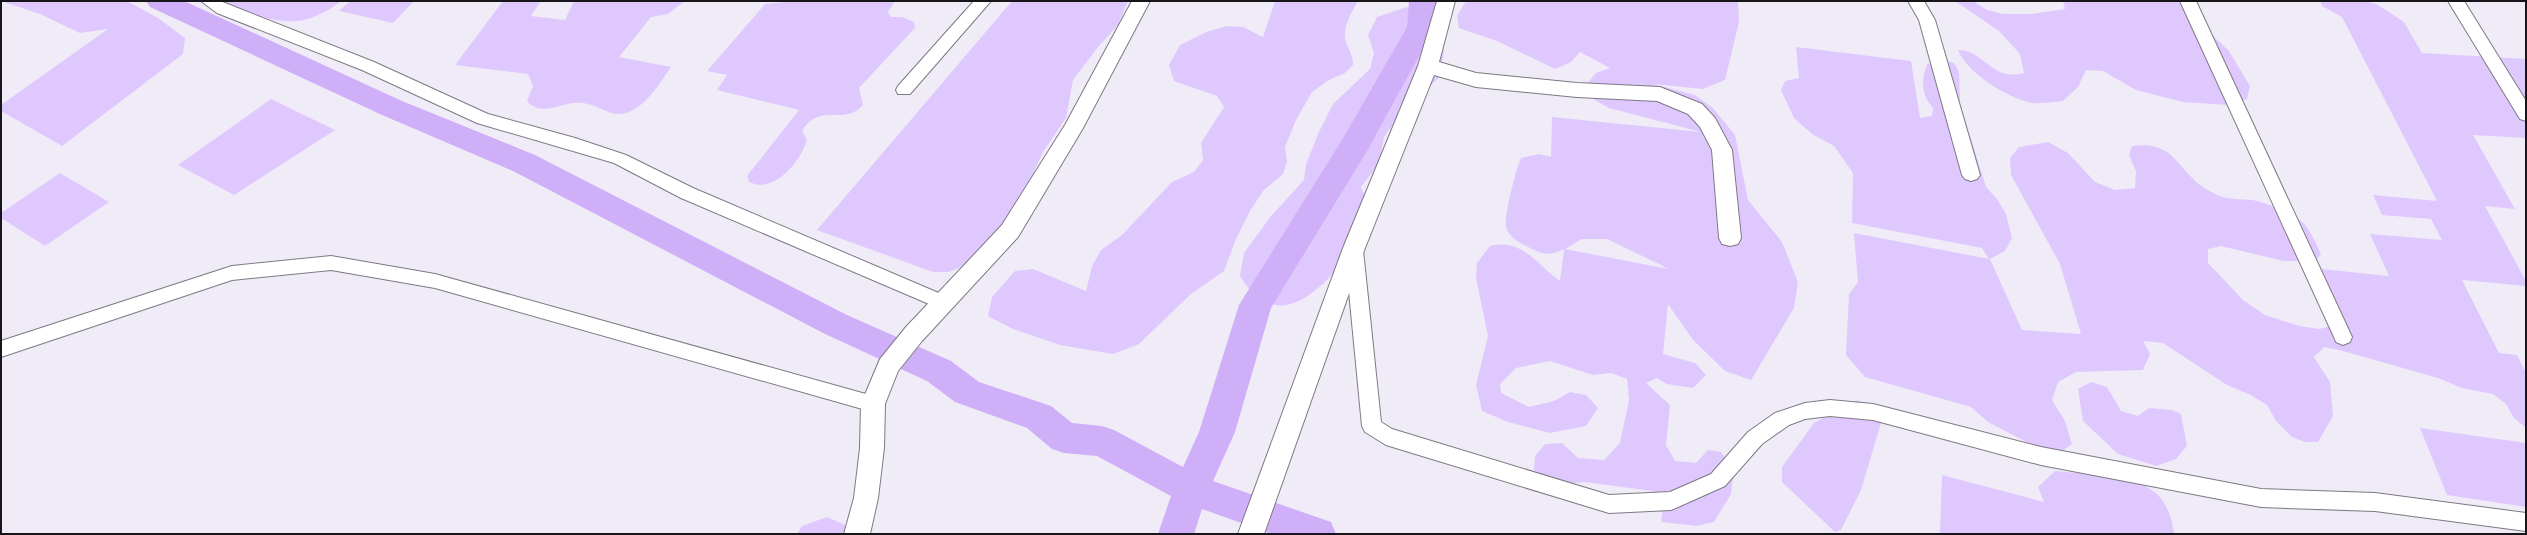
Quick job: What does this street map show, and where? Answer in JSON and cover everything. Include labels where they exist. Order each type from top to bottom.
[{"type":"street","points":[[857,534],[866,498],[872,448],[873,404],[888,366],[942,302],[1010,231],[1073,128],[1141,1]]},
{"type":"street","points":[[1253,527],[1354,248],[1428,66],[1446,1]]},
{"type":"street","points":[[1428,66],[1476,80],[1577,90],[1660,94],[1695,109],[1708,123],[1722,150],[1730,238]]},
{"type":"lane","points":[[209,1],[222,9],[368,66],[483,119],[575,144],[620,159],[687,193],[942,302]]},
{"type":"lane","points":[[904,90],[983,1]]},
{"type":"lane","points":[[1916,1],[1927,20],[1972,175]]},
{"type":"lane","points":[[2188,1],[2343,337]]},
{"type":"lane","points":[[2456,1],[2526,115]]},
{"type":"lane","points":[[1354,248],[1372,426],[1386,436],[1608,504],[1671,501],[1718,480],[1755,438],[1782,419],[1805,411],[1830,408],[1874,412],[2041,456],[2261,498],[2375,502],[2526,522]]},
{"type":"lane","points":[[1,349],[232,273],[331,263],[435,281],[873,404]]},
{"type":"shaded area","points":[[1,1],[127,1],[158,18],[185,38],[183,54],[62,146],[1,111],[1,105],[108,29],[80,33],[40,14]]},
{"type":"shaded area","points":[[220,1],[341,1],[314,17],[297,21],[288,21],[258,16]]},
{"type":"shaded area","points":[[350,1],[414,1],[393,23],[339,11]]},
{"type":"shaded area","points":[[503,1],[541,1],[531,16],[565,20],[574,1],[685,1],[668,14],[651,17],[619,57],[671,67],[646,100],[633,110],[626,113],[615,114],[582,103],[567,104],[546,109],[533,106],[527,101],[533,86],[528,74],[455,65]]},
{"type":"shaded area","points":[[794,1],[895,1],[888,12],[891,17],[902,17],[914,22],[915,28],[859,88],[863,105],[856,111],[848,114],[824,115],[816,117],[809,122],[802,131],[807,140],[796,162],[777,180],[758,185],[749,182],[747,176],[799,110],[717,90],[727,75],[707,71],[765,4]]},
{"type":"shaded area","points":[[1012,1],[1128,1],[1118,25],[1098,47],[1073,80],[1066,118],[1043,152],[1011,221],[968,264],[949,272],[933,272],[817,230]]},
{"type":"shaded area","points":[[1275,1],[1358,1],[1348,21],[1345,32],[1346,42],[1352,56],[1353,65],[1345,73],[1329,80],[1312,92],[1296,120],[1285,147],[1287,162],[1283,174],[1263,191],[1250,211],[1236,239],[1224,271],[1191,294],[1139,344],[1113,354],[1060,345],[1013,329],[988,316],[992,297],[1015,271],[1033,269],[1086,291],[1092,266],[1101,250],[1122,235],[1172,182],[1194,172],[1203,160],[1201,143],[1224,107],[1217,96],[1174,81],[1169,65],[1180,45],[1206,32],[1227,26],[1243,27],[1263,37]]},
{"type":"shaded area","points":[[1466,1],[1738,1],[1739,22],[1725,80],[1703,89],[1653,84],[1695,95],[1713,108],[1735,135],[1748,200],[1782,242],[1798,282],[1794,308],[1751,380],[1725,371],[1693,340],[1668,304],[1663,354],[1695,363],[1706,375],[1693,388],[1667,384],[1657,378],[1646,383],[1670,405],[1666,445],[1675,461],[1696,463],[1708,450],[1721,452],[1734,469],[1731,494],[1714,522],[1697,526],[1661,522],[1663,508],[1652,491],[1584,482],[1565,484],[1543,476],[1534,470],[1535,456],[1545,444],[1562,443],[1578,458],[1604,460],[1620,443],[1629,400],[1627,379],[1611,373],[1593,375],[1550,361],[1516,368],[1500,384],[1501,393],[1529,407],[1554,401],[1570,392],[1586,395],[1598,408],[1586,426],[1550,433],[1508,422],[1482,411],[1476,385],[1488,336],[1476,278],[1477,263],[1490,246],[1502,245],[1521,249],[1529,254],[1560,281],[1564,249],[1551,254],[1535,250],[1512,237],[1506,226],[1511,192],[1521,158],[1539,154],[1551,157],[1552,117],[1701,132],[1609,108],[1588,96],[1587,84],[1596,73],[1610,68],[1580,52],[1571,62],[1555,69],[1497,41],[1459,28],[1457,16]],"holes":[[[1582,239],[1607,239],[1669,269],[1565,249]]]},
{"type":"shaded area","points":[[1955,1],[1973,1],[1987,10],[2003,14],[2032,14],[2065,9],[2063,1],[2196,1],[2209,32],[2229,51],[2250,86],[2247,99],[2227,105],[2183,102],[2136,90],[2103,71],[2086,70],[2078,87],[2063,101],[2032,103],[2022,100],[2011,96],[1989,83],[1979,76],[1963,59],[1958,50],[1967,51],[1975,55],[1996,70],[2004,73],[2013,75],[2024,73],[2020,54],[1999,31]]},
{"type":"shaded area","points":[[2321,1],[2367,1],[2378,5],[2404,22],[2422,53],[2526,59],[2526,138],[2473,135],[2515,209],[2485,206],[2526,281],[2526,286],[2462,280],[2499,353],[2517,355],[2526,373],[2526,428],[2514,418],[2506,404],[2493,394],[2462,388],[2438,378],[2324,347],[2314,357],[2330,382],[2333,416],[2318,442],[2305,442],[2292,437],[2276,421],[2267,405],[2251,395],[2227,385],[2163,343],[2143,341],[2150,354],[2143,370],[2076,372],[2058,382],[2052,400],[2065,421],[2072,444],[2061,452],[2040,449],[1988,422],[1971,407],[1865,377],[1846,355],[1849,294],[1858,282],[1854,233],[1989,259],[1982,248],[1852,223],[1853,173],[1834,146],[1812,134],[1794,118],[1781,90],[1785,81],[1799,78],[1796,47],[1911,61],[1920,118],[1932,116],[1933,108],[1926,98],[1923,87],[1927,64],[1944,60],[1954,63],[1959,72],[1960,103],[1986,187],[1997,199],[2006,214],[2012,238],[2005,251],[1990,259],[2022,330],[2081,334],[2060,264],[2011,175],[2010,158],[2019,147],[2048,142],[2068,153],[2095,182],[2115,190],[2135,188],[2136,171],[2129,155],[2132,146],[2147,145],[2158,148],[2175,158],[2196,182],[2213,193],[2229,198],[2252,200],[2263,203],[2282,210],[2298,219],[2309,230],[2321,254],[2316,261],[2283,261],[2221,246],[2208,249],[2208,263],[2243,300],[2265,315],[2299,326],[2319,329],[2327,327],[2329,324],[2302,267],[2389,276],[2370,234],[2442,240],[2431,219],[2382,215],[2373,195],[2437,201],[2342,17],[2322,6]]},
{"type":"shaded area","points":[[1407,7],[1433,17],[1445,38],[1441,76],[1431,85],[1408,92],[1399,108],[1395,122],[1384,137],[1379,164],[1361,187],[1366,199],[1370,228],[1328,279],[1311,294],[1293,303],[1275,305],[1257,297],[1240,276],[1244,253],[1271,216],[1304,180],[1306,164],[1319,132],[1333,104],[1370,69],[1374,53],[1368,35],[1377,17]]},
{"type":"shaded area","points":[[271,99],[335,130],[234,195],[178,165]]},
{"type":"shaded area","points":[[60,173],[109,202],[45,246],[1,218],[1,213]]},
{"type":"shaded area","points":[[2091,382],[2107,387],[2121,411],[2138,416],[2149,408],[2172,410],[2181,414],[2187,446],[2176,459],[2156,466],[2118,454],[2083,421],[2078,389]]},
{"type":"shaded area","points":[[1856,400],[1875,407],[1881,423],[1861,490],[1841,530],[1835,532],[1782,482],[1782,467],[1814,423]]},
{"type":"shaded area","points":[[2420,428],[2526,443],[2526,507],[2447,495]]},
{"type":"shaded area","points":[[2055,471],[2120,478],[2144,485],[2162,499],[2168,510],[2174,534],[1940,534],[1942,475],[2044,502],[2038,487]]},
{"type":"shaded area","points":[[827,517],[845,525],[850,534],[797,534],[802,526]]},
{"type":"waterway","points":[[160,1],[392,108],[524,163],[643,226],[835,324],[939,371],[967,392],[1039,417],[1064,438],[1102,441],[1191,489]]},
{"type":"waterway","points":[[1191,489],[1217,432],[1255,305],[1356,143],[1421,27],[1423,1]]},
{"type":"waterway","points":[[1176,534],[1191,489]]},
{"type":"waterway","points":[[1191,489],[1318,534]]}]
